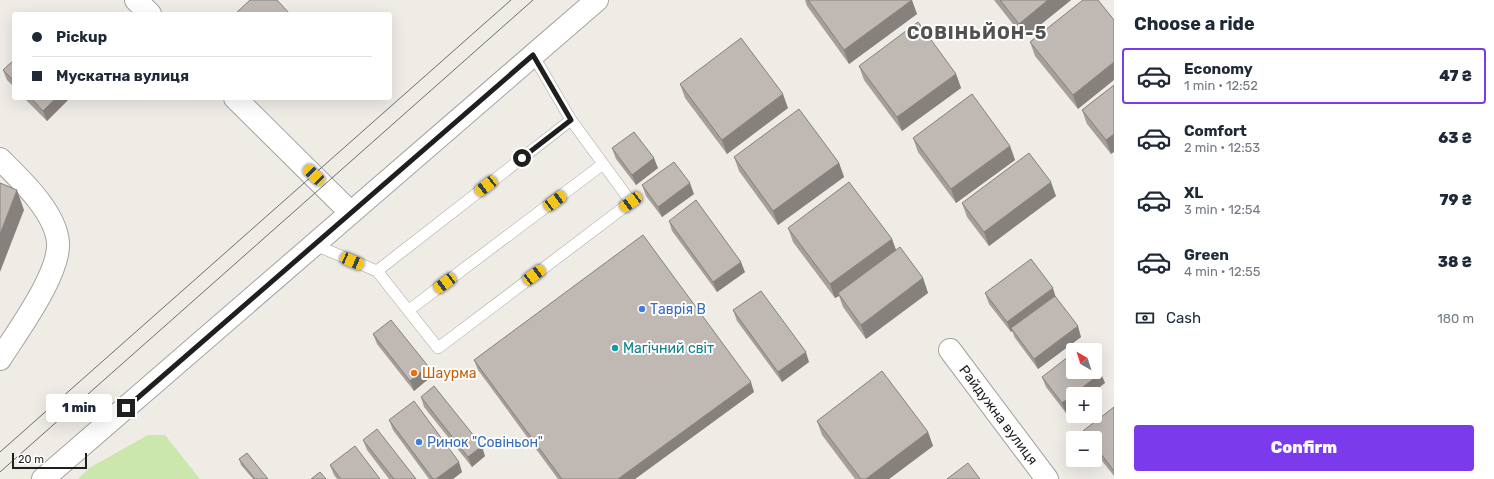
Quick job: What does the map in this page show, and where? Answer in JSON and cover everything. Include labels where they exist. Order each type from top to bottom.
[{"type":"street","points":[[136,0],[148,12]]},
{"type":"street","points":[[43,479],[597,0]]},
{"type":"street","points":[[237,100],[350,212]]},
{"type":"street","points":[[0,159],[34,193],[51,221],[58,242],[56,262],[40,295],[0,359]]},
{"type":"street","name":"Райдужна вулиця","points":[[950,350],[1047,479]]},
{"type":"lane","points":[[315,245],[377,271],[438,348],[631,202],[571,120],[533,55]]},
{"type":"lane","points":[[377,271],[571,120]]},
{"type":"lane","points":[[409,310],[603,164]]},
{"type":"green space","points":[[148,435],[165,435],[200,479],[78,479],[89,468]]},
{"type":"building","points":[[250,0],[277,0],[288,12],[237,12]]},
{"type":"building","points":[[808,0],[912,0],[844,50]]},
{"type":"building","points":[[1000,0],[1048,0],[1019,24]]},
{"type":"building","points":[[1083,0],[1098,0],[1114,20],[1114,62],[1073,95],[1030,42]]},
{"type":"building","points":[[918,22],[956,74],[897,117],[859,66]]},
{"type":"building","points":[[741,38],[783,94],[722,140],[680,84]]},
{"type":"building","points":[[12,62],[12,79],[3,70]]},
{"type":"building","points":[[1114,85],[1114,134],[1106,140],[1082,110]]},
{"type":"building","points":[[972,94],[1010,146],[951,189],[913,138]]},
{"type":"building","points":[[33,100],[54,100],[43,111]]},
{"type":"building","points":[[799,109],[839,163],[773,211],[734,157]]},
{"type":"building","points":[[634,132],[654,158],[632,175],[612,148]]},
{"type":"building","points":[[1029,153],[1051,182],[984,232],[962,203]]},
{"type":"building","points":[[674,162],[690,183],[658,207],[642,185]]},
{"type":"building","points":[[849,182],[892,239],[830,284],[788,228]]},
{"type":"building","points":[[0,183],[17,190],[0,234]]},
{"type":"building","points":[[696,200],[741,262],[713,282],[669,221]]},
{"type":"building","name":"Магічний світ","points":[[643,235],[751,382],[618,479],[562,479],[474,360]]},
{"type":"building","points":[[900,247],[923,278],[861,325],[838,293]]},
{"type":"building","points":[[1031,259],[1053,288],[1007,322],[985,293]]},
{"type":"building","points":[[761,291],[806,352],[778,372],[733,310]]},
{"type":"building","points":[[1055,296],[1078,326],[1034,359],[1011,328]]},
{"type":"building","points":[[391,320],[428,366],[410,381],[373,334]]},
{"type":"building","points":[[1066,358],[1066,379],[1093,379],[1083,387],[1066,387],[1066,400],[1062,403],[1042,377]]},
{"type":"building","points":[[882,371],[928,432],[866,479],[861,479],[817,421]]},
{"type":"building","points":[[434,386],[482,446],[468,457],[421,397]]},
{"type":"building","points":[[414,401],[459,462],[436,479],[433,479],[389,420]]},
{"type":"building","points":[[1114,407],[1114,471],[1102,455],[1102,431],[1083,431],[1093,423],[1102,423],[1102,416]]},
{"type":"building","points":[[377,429],[416,479],[394,479],[363,440]]},
{"type":"building","points":[[355,446],[380,479],[341,479],[330,465]]},
{"type":"building","points":[[247,453],[268,479],[255,479],[239,459]]},
{"type":"building","points":[[968,463],[980,479],[947,479]]},
{"type":"building","points":[[320,472],[326,479],[311,479]]},
{"type":"tram line","points":[[0,452],[511,0]]},
{"type":"tram line","points":[[0,472],[533,0]]},
{"type":"place","name":"Таврія В","points":[[642,309]]},
{"type":"place","name":"Магічний світ","points":[[615,348]]},
{"type":"place","name":"Шаурма","points":[[414,373]]},
{"type":"place","name":"Ринок \"Совіньон\"","points":[[419,442]]},
{"type":"district","name":"СОВІНЬЙОН-5","points":[[977,33]]},
{"type":"route","points":[[126,408],[315,245],[350,212],[533,55],[571,120],[522,158]]}]
